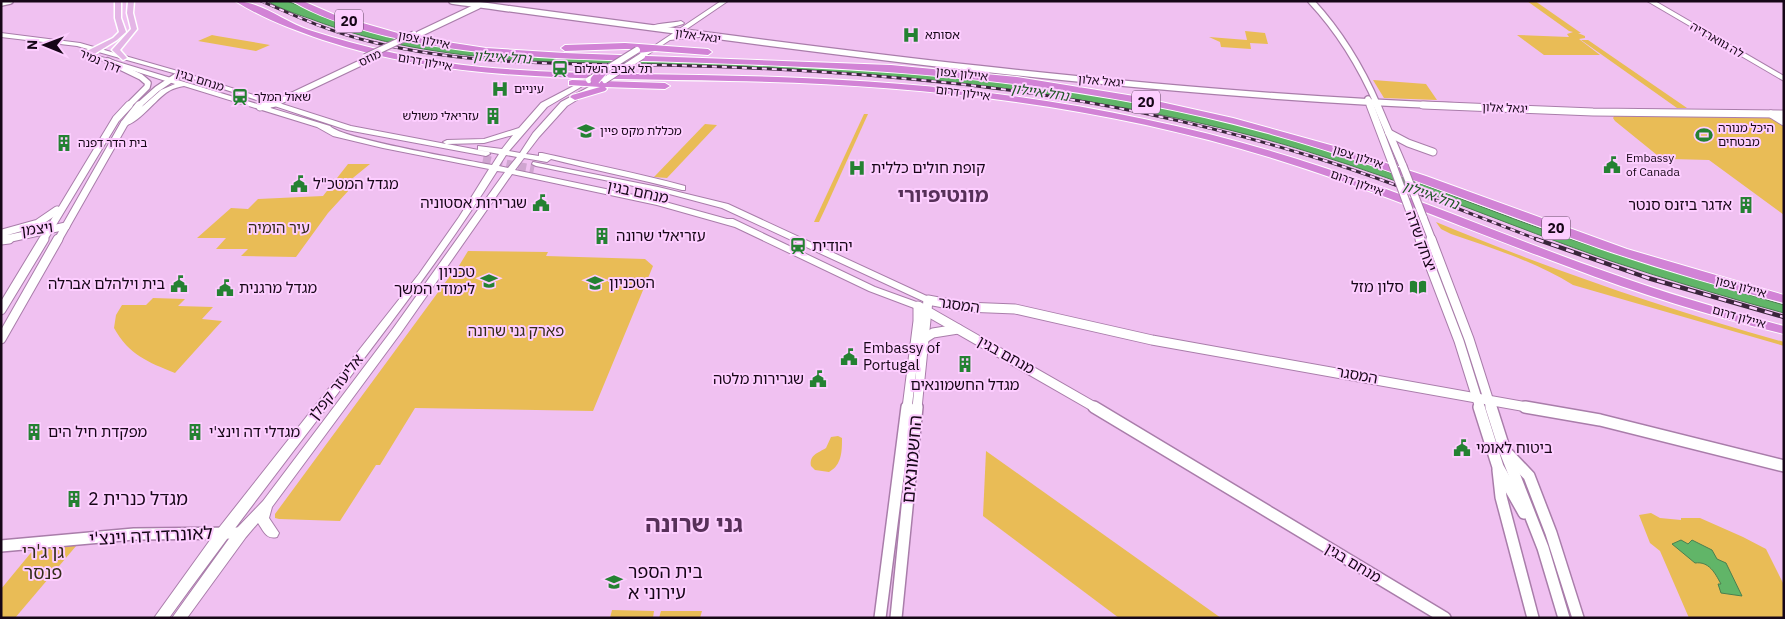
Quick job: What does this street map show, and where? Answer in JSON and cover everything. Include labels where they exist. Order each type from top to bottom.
[{"type":"highway","name":"איילון דרום","points":[[239,1],[288,26],[335,42],[446,66],[503,72],[838,82],[932,89],[1112,115],[1205,136],[1282,157],[1355,181],[1599,274],[1784,331]]},
{"type":"highway","name":"איילון צפון","points":[[296,1],[373,29],[474,49],[539,55],[905,68],[1098,92],[1239,123],[1362,158],[1597,243],[1784,299]]},
{"type":"highway","points":[[416,36],[505,47],[656,41],[673,49],[905,68]]},
{"type":"highway","points":[[390,55],[441,73],[556,82],[595,80],[622,85],[838,86],[980,95]]},
{"type":"highway","points":[[556,82],[566,86],[571,94],[622,85]]},
{"type":"highway","points":[[1699,275],[1784,294]]},
{"type":"main road","points":[[91,51],[116,39],[123,32],[118,18],[118,1]]},
{"type":"main road","points":[[123,58],[116,50],[134,29],[130,12],[130,1]]},
{"type":"main road","points":[[444,142],[476,142],[496,139],[523,127],[544,106],[571,94],[595,80],[715,1]]},
{"type":"main road","points":[[656,41],[725,1]]},
{"type":"main road","name":"לה גווארדיה","points":[[1650,1],[1784,78]]},
{"type":"main road","name":"דרך נמיר","points":[[1,35],[59,41],[91,51],[108,61]]},
{"type":"main road","points":[[656,41],[696,36]]},
{"type":"main road","name":"דרך נמיר","points":[[1,39],[45,43],[123,58]]},
{"type":"main road","name":"מנחם בגין","points":[[108,61],[320,126],[485,157],[342,126],[181,73],[123,58]]},
{"type":"main road","points":[[571,94],[595,80]]},
{"type":"main road","points":[[124,124],[140,113],[165,90],[187,84]]},
{"type":"main road","name":"אליעזר קפלן","points":[[179,618],[241,533],[267,504],[396,332],[526,148],[571,94]]},
{"type":"main road","points":[[320,126],[336,134],[364,142],[510,171],[693,211],[735,224]]},
{"type":"main road","points":[[342,126],[372,128],[665,183],[709,198],[725,206]]},
{"type":"main road","name":"אליעזר קפלן","points":[[161,618],[223,532],[422,276],[504,152],[523,127]]},
{"type":"main road","points":[[526,148],[536,154],[626,175]]},
{"type":"main road","name":"מנחם בגין","points":[[918,306],[872,289],[735,224],[714,212],[674,199],[535,167],[666,191],[725,206],[928,300]]},
{"type":"main road","points":[[267,504],[262,519],[272,533]]},
{"type":"street","points":[[1,3],[10,1]]},
{"type":"street","name":"יגאל אלון","points":[[452,1],[480,3]]},
{"type":"street","name":"יגאל אלון","points":[[463,1],[656,41],[831,49],[1020,70],[1393,104],[1608,115],[1771,112]]},
{"type":"street","name":"יצחק שדה","points":[[1304,1],[1316,12],[1347,54],[1384,122],[1403,166],[1469,339],[1505,451],[1552,573],[1564,618]]},
{"type":"street","name":"יצחק שדה","points":[[1310,1],[1322,12],[1353,54],[1372,101],[1375,116],[1392,163],[1459,341],[1498,467],[1501,497],[1533,618]]},
{"type":"street","name":"מוזס","points":[[260,107],[416,36],[480,3]]},
{"type":"street","name":"יגאל אלון","points":[[656,41],[696,36],[1009,72],[1338,101],[1771,112]]},
{"type":"street","name":"דרך נמיר","points":[[68,199],[116,119],[144,90],[148,83],[144,78],[117,68],[108,61]]},
{"type":"street","points":[[1,339],[124,124],[148,96],[181,73]]},
{"type":"street","points":[[1338,101],[1363,108],[1375,116]]},
{"type":"street","points":[[1384,122],[1385,107],[1393,104]]},
{"type":"street","points":[[1771,112],[1783,114]]},
{"type":"street","points":[[1771,112],[1784,122]]},
{"type":"street","points":[[1389,133],[1408,143],[1433,152],[1408,147],[1400,148],[1396,151]]},
{"type":"street","points":[[1,310],[68,199]]},
{"type":"street","points":[[2,236],[46,219],[68,199]]},
{"type":"street","name":"ויצמן","points":[[2,236],[66,226]]},
{"type":"street","name":"החשמונאים","points":[[896,618],[928,300]]},
{"type":"street","name":"המסגר","points":[[928,300],[965,307],[1015,309],[1152,340],[1606,421],[1784,466]]},
{"type":"street","name":"החשמונאים","points":[[880,618],[917,330],[918,306]]},
{"type":"street","name":"מנחם בגין","points":[[918,306],[1048,379],[1445,618]]},
{"type":"street","points":[[925,338],[933,333],[958,329]]},
{"type":"street","name":"יצחק שדה","points":[[1505,451],[1529,476],[1551,533],[1578,618]]},
{"type":"street","name":"יצחק שדה","points":[[1498,467],[1540,539]]},
{"type":"street","name":"לאונרדו דה וינצ'י","points":[[1,546],[134,534],[241,533]]},
{"type":"green space","points":[[1527,1],[1535,1],[1581,33],[1578,33],[1585,36],[1585,38],[1579,39],[1600,55],[1544,55],[1517,35],[1569,37],[1567,34],[1573,32]]},
{"type":"green space","points":[[1245,31],[1265,33],[1268,44],[1250,43],[1251,49],[1221,47],[1220,42],[1209,37],[1247,40]]},
{"type":"green space","points":[[212,35],[270,45],[256,51],[198,41]]},
{"type":"green space","points":[[1581,40],[1588,40],[1687,108],[1677,108]]},
{"type":"green space","points":[[1373,80],[1426,84],[1437,100],[1384,98]]},
{"type":"green space","points":[[864,114],[868,114],[826,207],[819,222],[814,222]]},
{"type":"green space","name":"היכל מנורה מבטחים","points":[[1615,115],[1767,117],[1784,125],[1784,215],[1709,160],[1671,159],[1657,155],[1615,121],[1613,118]]},
{"type":"green space","points":[[705,124],[717,125],[667,178],[654,177]]},
{"type":"green space","name":"עיר הומיה","points":[[348,164],[370,164],[348,182],[350,189],[328,213],[296,257],[241,256],[248,249],[216,249],[226,238],[197,238],[231,208],[248,209],[258,199],[323,196]]},
{"type":"green space","points":[[1436,222],[1565,272],[1652,302],[1784,342],[1784,346],[1573,285],[1529,262],[1451,234],[1441,229]]},
{"type":"green space","name":"פארק גני שרונה","points":[[468,251],[548,252],[546,256],[645,259],[653,266],[593,411],[415,408],[380,465],[376,465],[340,521],[275,518],[275,514],[450,276],[454,274]]},
{"type":"green space","points":[[153,298],[185,299],[178,306],[213,307],[202,319],[222,321],[175,373],[148,361],[133,351],[126,345],[114,328],[116,315],[122,305],[146,305]]},
{"type":"green space","points":[[838,436],[842,438],[842,448],[837,466],[829,472],[815,470],[811,466],[811,459],[826,448],[831,437]]},
{"type":"green space","points":[[986,451],[1221,618],[1119,618],[983,516]]},
{"type":"green space","points":[[1651,513],[1660,518],[1681,520],[1681,518],[1700,518],[1766,549],[1784,585],[1784,618],[1689,618],[1660,551],[1650,543],[1639,515]]},
{"type":"green space","name":"גן ג'רי פנסר","points":[[82,539],[15,618],[1,618],[1,589],[39,543]]},
{"type":"green space","points":[[612,610],[654,611],[653,618],[610,618]]},
{"type":"green space","points":[[661,611],[702,611],[700,618],[659,618]]},
{"type":"water","name":"נחל איילון","points":[[267,1],[287,1],[348,25],[395,39],[490,54],[799,67],[800,65],[824,66],[988,81],[1151,105],[1258,130],[1332,152],[1579,242],[1784,305],[1784,313],[1611,261],[1347,164],[1258,137],[1181,119],[1056,96],[913,79],[769,69],[513,60],[462,55],[411,47],[361,35],[294,13]]},
{"type":"water","points":[[1681,540],[1688,544],[1692,540],[1712,550],[1717,559],[1726,563],[1742,596],[1721,593],[1718,584],[1721,584],[1708,566],[1695,563],[1672,544]]},
{"type":"tunnel","points":[[483,159],[534,169]]},
{"type":"railway","points":[[261,1],[343,34],[407,50],[443,55],[515,62],[723,67],[848,74],[1012,90],[1112,107],[1212,129],[1339,165],[1397,185],[1539,240]]},
{"type":"railway","points":[[1536,239],[1648,278],[1784,317]]},
{"type":"place","name":"אסותא","points":[[911,35]]},
{"type":"place","name":"תל אביב השלום","points":[[560,69]]},
{"type":"place","name":"עיניים","points":[[500,89]]},
{"type":"place","name":"שאול המלך","points":[[240,97]]},
{"type":"place","name":"עזריאלי משולש","points":[[493,116]]},
{"type":"place","name":"מכללת מקס פיין","points":[[586,131]]},
{"type":"place","name":"היכל מנורה מבטחים","points":[[1704,135]]},
{"type":"place","name":"בית הדר דפנה","points":[[64,143]]},
{"type":"place","name":"Embassy of Canada","points":[[1612,165]]},
{"type":"place","name":"קופת חולים כללית","points":[[857,168]]},
{"type":"place","name":"מגדל המטכ\"ל","points":[[299,184]]},
{"type":"place","name":"שגרירות אסטוניה","points":[[541,203]]},
{"type":"place","name":"אדגר ביזנס סנטר","points":[[1746,205]]},
{"type":"place","name":"עזריאלי שרונה","points":[[602,236]]},
{"type":"place","name":"יהודית","points":[[798,246]]},
{"type":"place","name":"טכניון לימודי המשך","points":[[489,281]]},
{"type":"place","name":"הטכניון","points":[[595,283]]},
{"type":"place","name":"בית וילהלם אברלה","points":[[179,284]]},
{"type":"place","name":"סלון מזל","points":[[1418,287]]},
{"type":"place","name":"מגדל מרגנית","points":[[225,288]]},
{"type":"place","name":"Embassy of Portugal","points":[[849,357]]},
{"type":"place","name":"מגדל החשמונאים","points":[[965,364]]},
{"type":"place","name":"שגרירות מלטה","points":[[818,379]]},
{"type":"place","name":"מפקדת חיל הים","points":[[34,432]]},
{"type":"place","name":"מגדלי דה וינצ'י","points":[[195,432]]},
{"type":"place","name":"ביטוח לאומי","points":[[1462,448]]},
{"type":"place","name":"מגדל כנרית 2","points":[[74,499]]},
{"type":"place","name":"בית הספר עירוני א","points":[[614,582]]},
{"type":"district","name":"מונטיפיורי","points":[[943,195]]},
{"type":"district","name":"גני שרונה","points":[[694,524]]}]
